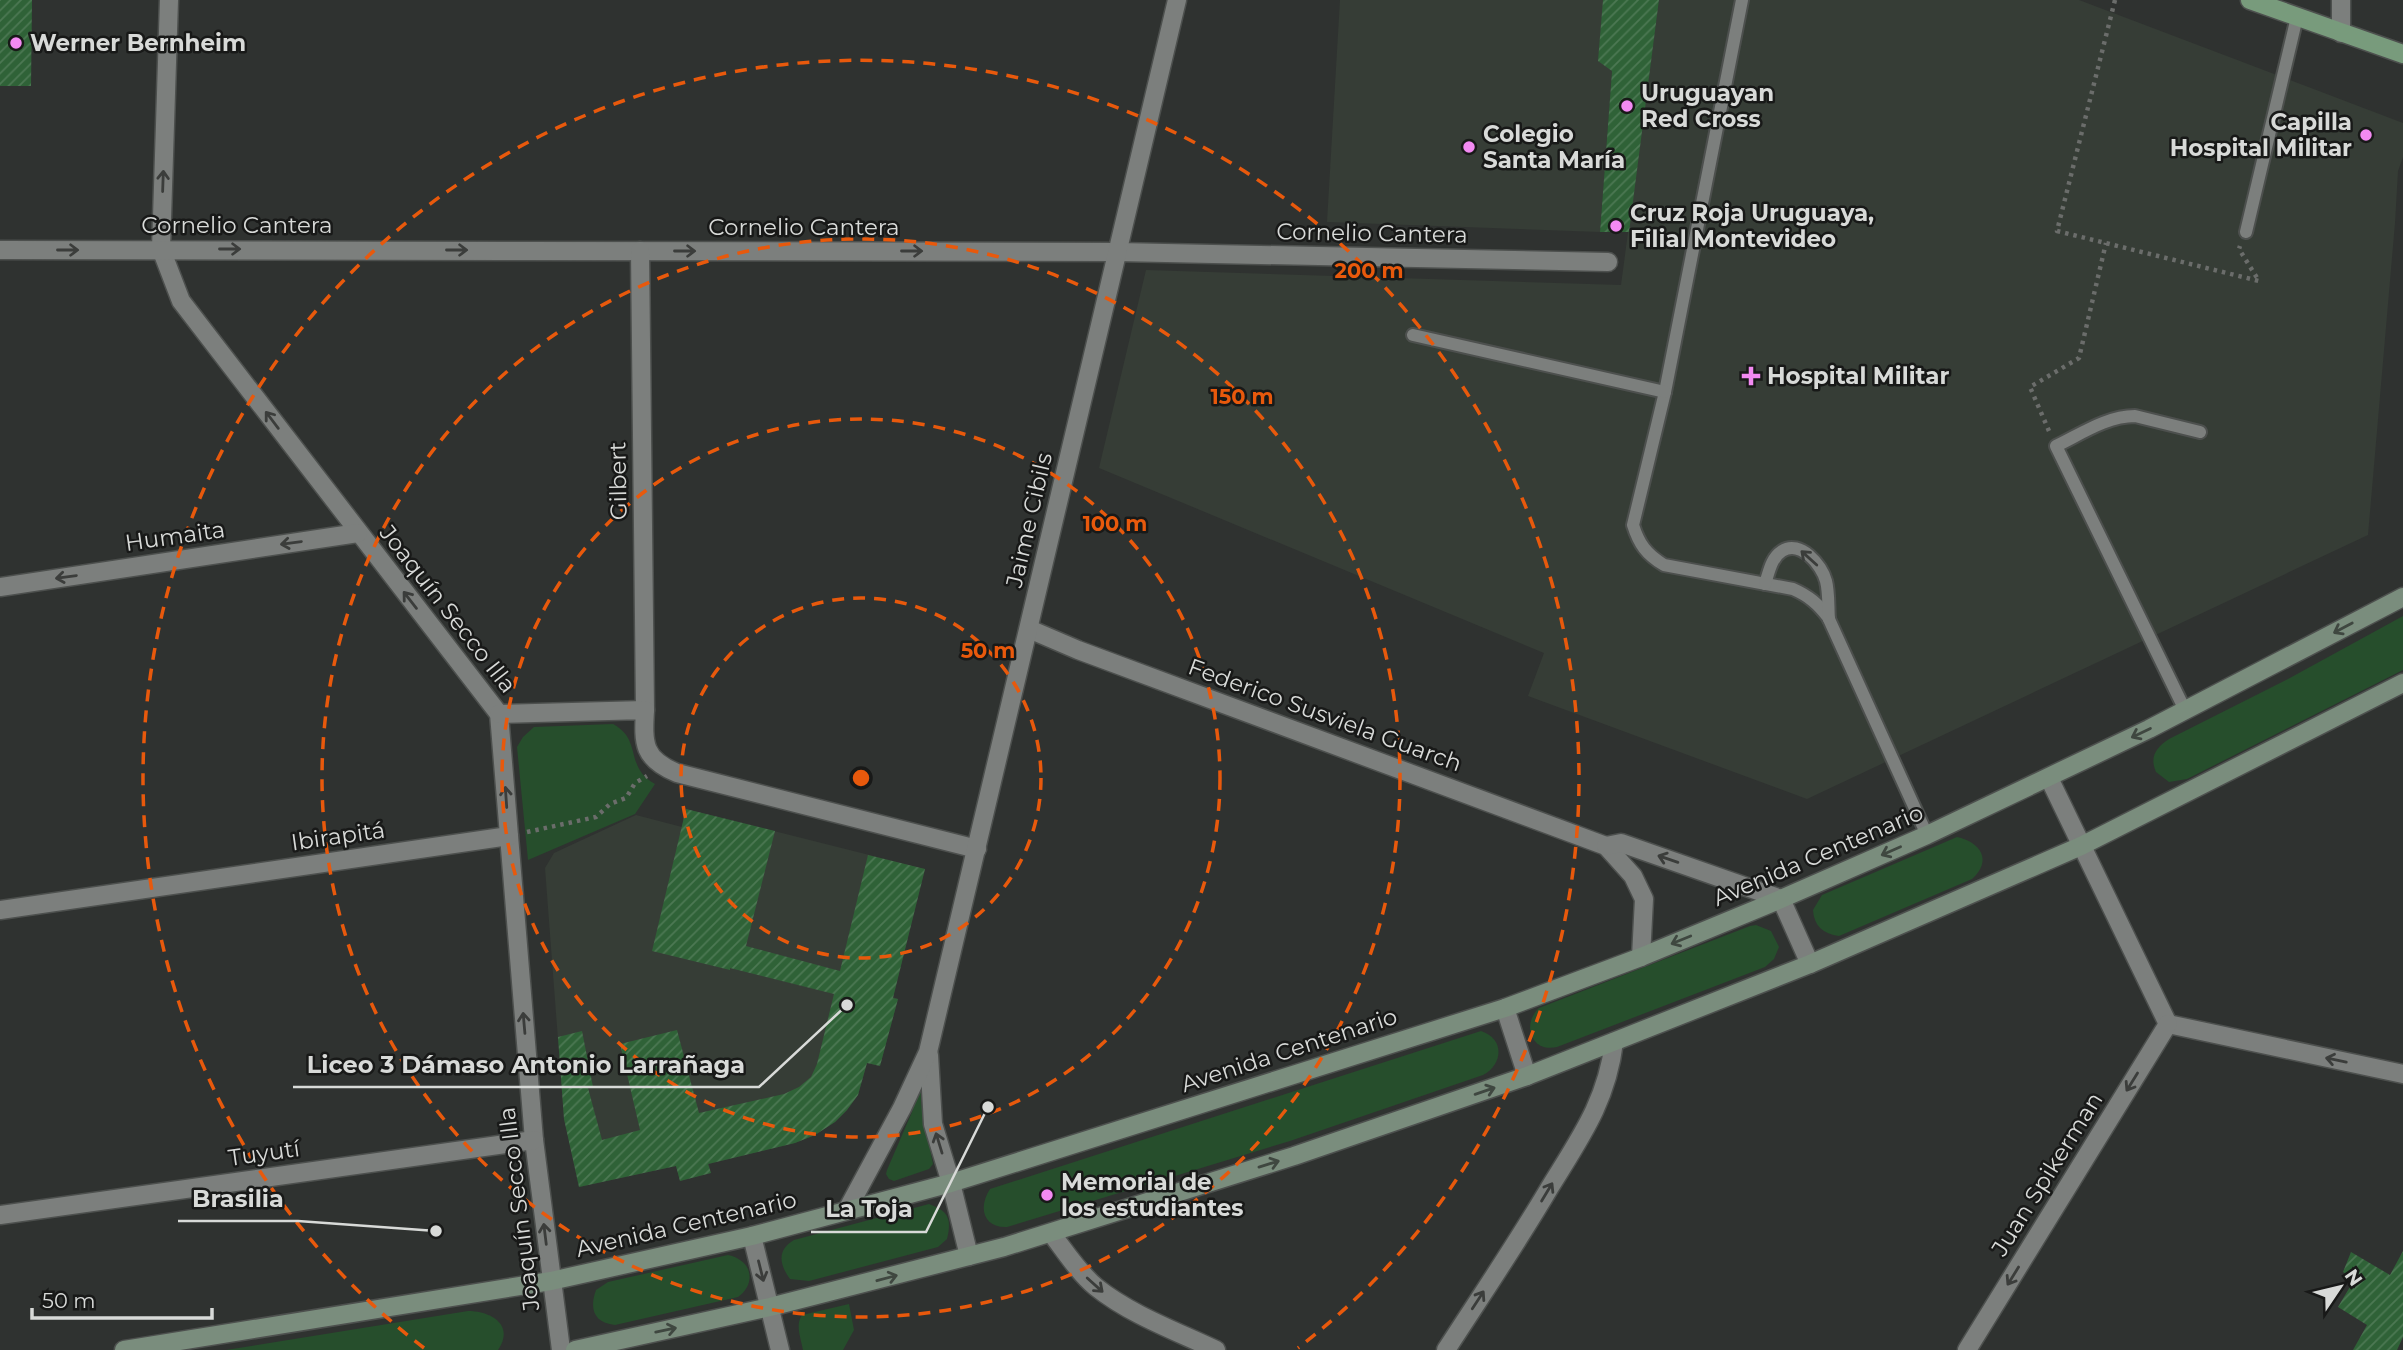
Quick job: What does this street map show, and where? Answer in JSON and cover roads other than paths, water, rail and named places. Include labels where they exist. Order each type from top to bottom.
[{"type":"main road","points":[[2250,0],[2403,54]]},
{"type":"street","name":"Joaquín Secco Illa","points":[[169,0],[161,249],[181,301],[499,714],[534,1140],[561,1350]]},
{"type":"street","name":"Jaime Cibils","points":[[847,1210],[902,1108],[928,1052],[1177,0]]},
{"type":"street","points":[[2341,0],[2341,33]]},
{"type":"street","name":"Cornelio Cantera","points":[[0,250],[1118,252],[1608,262]]},
{"type":"street","name":"Gilbert","points":[[640,251],[645,710]]},
{"type":"street","name":"Humaita","points":[[0,587],[358,533]]},
{"type":"street","name":"Avenida Centenario","points":[[124,1350],[551,1281],[752,1236],[951,1183],[1505,1008],[1781,900],[1927,835],[2185,710],[2403,597]]},
{"type":"street","name":"Federico Susviela Guarch","points":[[1029,629],[1606,846],[1633,876],[1644,899],[1641,957]]},
{"type":"street","points":[[575,1350],[770,1307],[1051,1233],[1294,1157],[1527,1076],[1810,964],[2081,846],[2403,683]]},
{"type":"street","points":[[499,714],[645,710],[644,744],[652,757],[663,767],[677,773],[977,849]]},
{"type":"street","points":[[2049,778],[2168,1024],[2403,1074]]},
{"type":"street","name":"Ibirapitá","points":[[0,910],[509,836]]},
{"type":"street","name":"Federico Susviela Guarch","points":[[1606,846],[1621,843],[1781,900]]},
{"type":"street","points":[[1781,900],[1810,964]]},
{"type":"street","points":[[1505,1008],[1527,1076]]},
{"type":"street","name":"Juan Spikerman","points":[[1967,1350],[2168,1024]]},
{"type":"street","points":[[1446,1350],[1596,1112],[1611,1068],[1614,1042]]},
{"type":"street","name":"Jaime Cibils","points":[[928,1052],[933,1124],[969,1256]]},
{"type":"street","name":"Tuyutí","points":[[0,1215],[534,1140]]},
{"type":"street","points":[[1051,1233],[1093,1285],[1116,1302],[1216,1350]]},
{"type":"street","points":[[752,1236],[780,1350]]},
{"type":"lane","points":[[1742,0],[1665,392],[1633,525],[1639,543],[1650,556],[1664,565],[1793,589],[1818,603],[1829,620],[1927,835]]},
{"type":"lane","points":[[2246,232],[2297,17]]},
{"type":"lane","points":[[1413,335],[1665,392]]},
{"type":"lane","points":[[2185,710],[2056,446],[2112,419],[2126,416],[2200,432]]},
{"type":"lane","points":[[1765,584],[1773,560],[1790,547],[1800,549],[1820,568],[1826,581],[1829,620]]},
{"type":"place","name":"Werner Bernheim","points":[[16,43]]},
{"type":"place","name":"Uruguayan Red Cross","points":[[1627,106]]},
{"type":"place","name":"Capilla Hospital Militar","points":[[2366,135]]},
{"type":"place","name":"Colegio Santa María","points":[[1469,147]]},
{"type":"place","name":"Cruz Roja Uruguaya, Filial Montevideo","points":[[1616,226]]},
{"type":"place","name":"Hospital Militar","points":[[1751,376]]},
{"type":"place","name":"Liceo 3 Dámaso Antonio Larrañaga","points":[[847,1005]]},
{"type":"place","name":"La Toja","points":[[988,1107]]},
{"type":"place","name":"Memorial de los estudiantes","points":[[1047,1195]]},
{"type":"place","name":"Brasilia","points":[[436,1231]]}]
